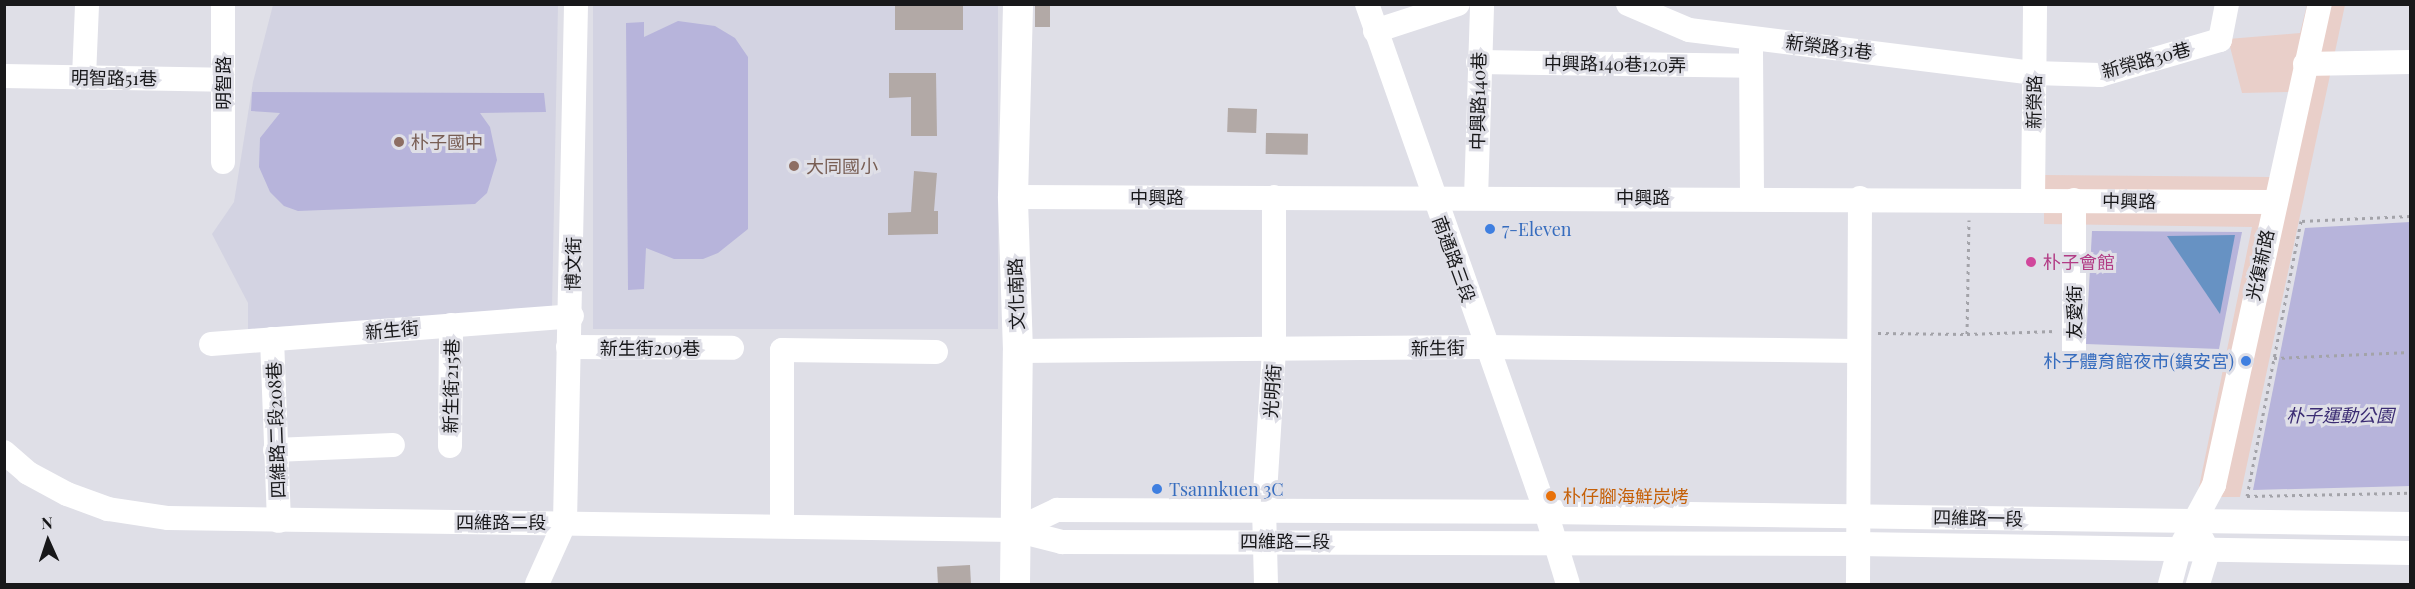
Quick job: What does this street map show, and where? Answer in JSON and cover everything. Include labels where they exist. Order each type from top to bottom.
[{"type":"main road","name":"文化南路","points":[[1015,585],[1018,351],[1013,197],[1018,4]]},
{"type":"street","points":[[84,77],[87,4]]},
{"type":"street","name":"明智路","points":[[223,4],[223,162]]},
{"type":"street","name":"博文街","points":[[565,522],[568,347],[572,316],[576,4]]},
{"type":"street","name":"南通路三段","points":[[1367,4],[1432,196],[1556,543]]},
{"type":"street","points":[[1375,31],[1458,4]]},
{"type":"street","name":"中興路140巷","points":[[1476,198],[1478,62],[1482,4]]},
{"type":"street","name":"新榮路31巷","points":[[1628,4],[1689,30],[2034,73]]},
{"type":"street","name":"新榮路","points":[[2032,200],[2035,4]]},
{"type":"street","name":"新榮路30巷","points":[[2034,73],[2100,75],[2220,40],[2227,4]]},
{"type":"street","name":"光復新路","points":[[2170,585],[2179,550],[2214,485],[2273,202],[2320,4]]},
{"type":"street","points":[[1751,37],[1752,197]]},
{"type":"street","name":"中興路140巷120弄","points":[[1478,62],[1751,66]]},
{"type":"street","points":[[2306,64],[2410,62]]},
{"type":"street","name":"明智路51巷","points":[[4,76],[223,80]]},
{"type":"street","name":"中興路","points":[[1013,197],[1752,197],[2273,202]]},
{"type":"street","name":"光明街","points":[[1266,585],[1264,509],[1274,350],[1274,197]]},
{"type":"street","points":[[1858,585],[1856,516],[1860,198]]},
{"type":"street","name":"友愛街","points":[[2074,200],[2074,341]]},
{"type":"street","name":"新生街","points":[[211,344],[572,316]]},
{"type":"street","name":"新生街215巷","points":[[450,446],[451,325]]},
{"type":"street","name":"四維路二段208巷","points":[[273,339],[279,521]]},
{"type":"street","name":"新生街","points":[[1018,351],[1486,348],[1858,342]]},
{"type":"street","name":"新生街209巷","points":[[568,347],[732,348]]},
{"type":"street","points":[[782,526],[782,350],[936,352]]},
{"type":"street","points":[[275,450],[393,445]]},
{"type":"street","name":"四維路二段","points":[[4,452],[28,473],[67,494],[108,509],[168,518],[1015,530],[1062,542],[1265,540],[1556,543]]},
{"type":"street","name":"四維路二段","points":[[1015,530],[1057,510],[1264,509],[1546,512]]},
{"type":"street","name":"四維路一段","points":[[1546,512],[2410,524]]},
{"type":"street","points":[[2193,521],[2208,551],[2198,585]]},
{"type":"street","points":[[537,585],[565,522]]},
{"type":"street","points":[[1556,543],[1568,585]]},
{"type":"street","name":"四維路一段","points":[[1556,543],[1857,544],[2410,553]]},
{"type":"path","points":[[1967,334],[1969,200]]},
{"type":"path","points":[[2410,216],[2301,221],[2247,496],[2410,493]]},
{"type":"path","points":[[1858,342],[1967,334],[2074,341]]},
{"type":"path","points":[[2274,358],[2410,352]]},
{"type":"shaded area","name":"朴子國中","points":[[273,5],[558,5],[552,308],[248,329],[248,303],[212,234],[234,202],[253,82]]},
{"type":"shaded area","name":"大同國小","points":[[593,5],[998,5],[998,329],[593,329]]},
{"type":"shaded area","name":"朴子體育館夜市(鎮安宮)","points":[[2307,5],[2345,5],[2240,497],[2197,497],[2252,227],[2044,224],[2044,175],[2270,177],[2289,92],[2242,93],[2228,39],[2300,33]]},
{"type":"shaded area","points":[[2235,235],[2220,314],[2167,236]]},
{"type":"green space","points":[[678,21],[715,26],[735,38],[748,57],[748,229],[718,253],[703,259],[674,259],[646,248],[644,289],[628,290],[626,23],[644,22],[644,37]]},
{"type":"green space","points":[[252,92],[544,93],[546,112],[480,113],[490,127],[497,160],[487,193],[475,204],[298,211],[284,206],[270,192],[259,167],[260,138],[280,113],[251,111]]},
{"type":"green space","name":"朴子運動公園","points":[[2410,222],[2410,486],[2253,490],[2305,228]]},
{"type":"green space","points":[[2092,231],[2242,232],[2219,349],[2086,344]]},
{"type":"building","points":[[895,4],[963,4],[963,30],[895,30]]},
{"type":"building","points":[[1035,4],[1050,4],[1050,27],[1035,27]]},
{"type":"building","points":[[889,73],[936,73],[937,136],[911,136],[911,97],[889,98]]},
{"type":"building","points":[[1228,108],[1257,109],[1256,133],[1227,132]]},
{"type":"building","points":[[1266,133],[1308,134],[1308,155],[1266,154]]},
{"type":"building","points":[[914,171],[937,173],[934,211],[938,211],[938,234],[888,235],[888,213],[911,212]]},
{"type":"building","points":[[970,565],[971,584],[938,584],[937,567]]},
{"type":"place","name":"朴子國中","points":[[399,142]]},
{"type":"place","name":"大同國小","points":[[794,166]]},
{"type":"place","name":"7-Eleven","points":[[1490,229]]},
{"type":"place","name":"朴子會館","points":[[2031,262]]},
{"type":"place","name":"朴子體育館夜市(鎮安宮)","points":[[2246,361]]},
{"type":"place","name":"Tsannkuen 3C","points":[[1157,489]]},
{"type":"place","name":"朴仔腳海鮮炭烤","points":[[1551,496]]}]
